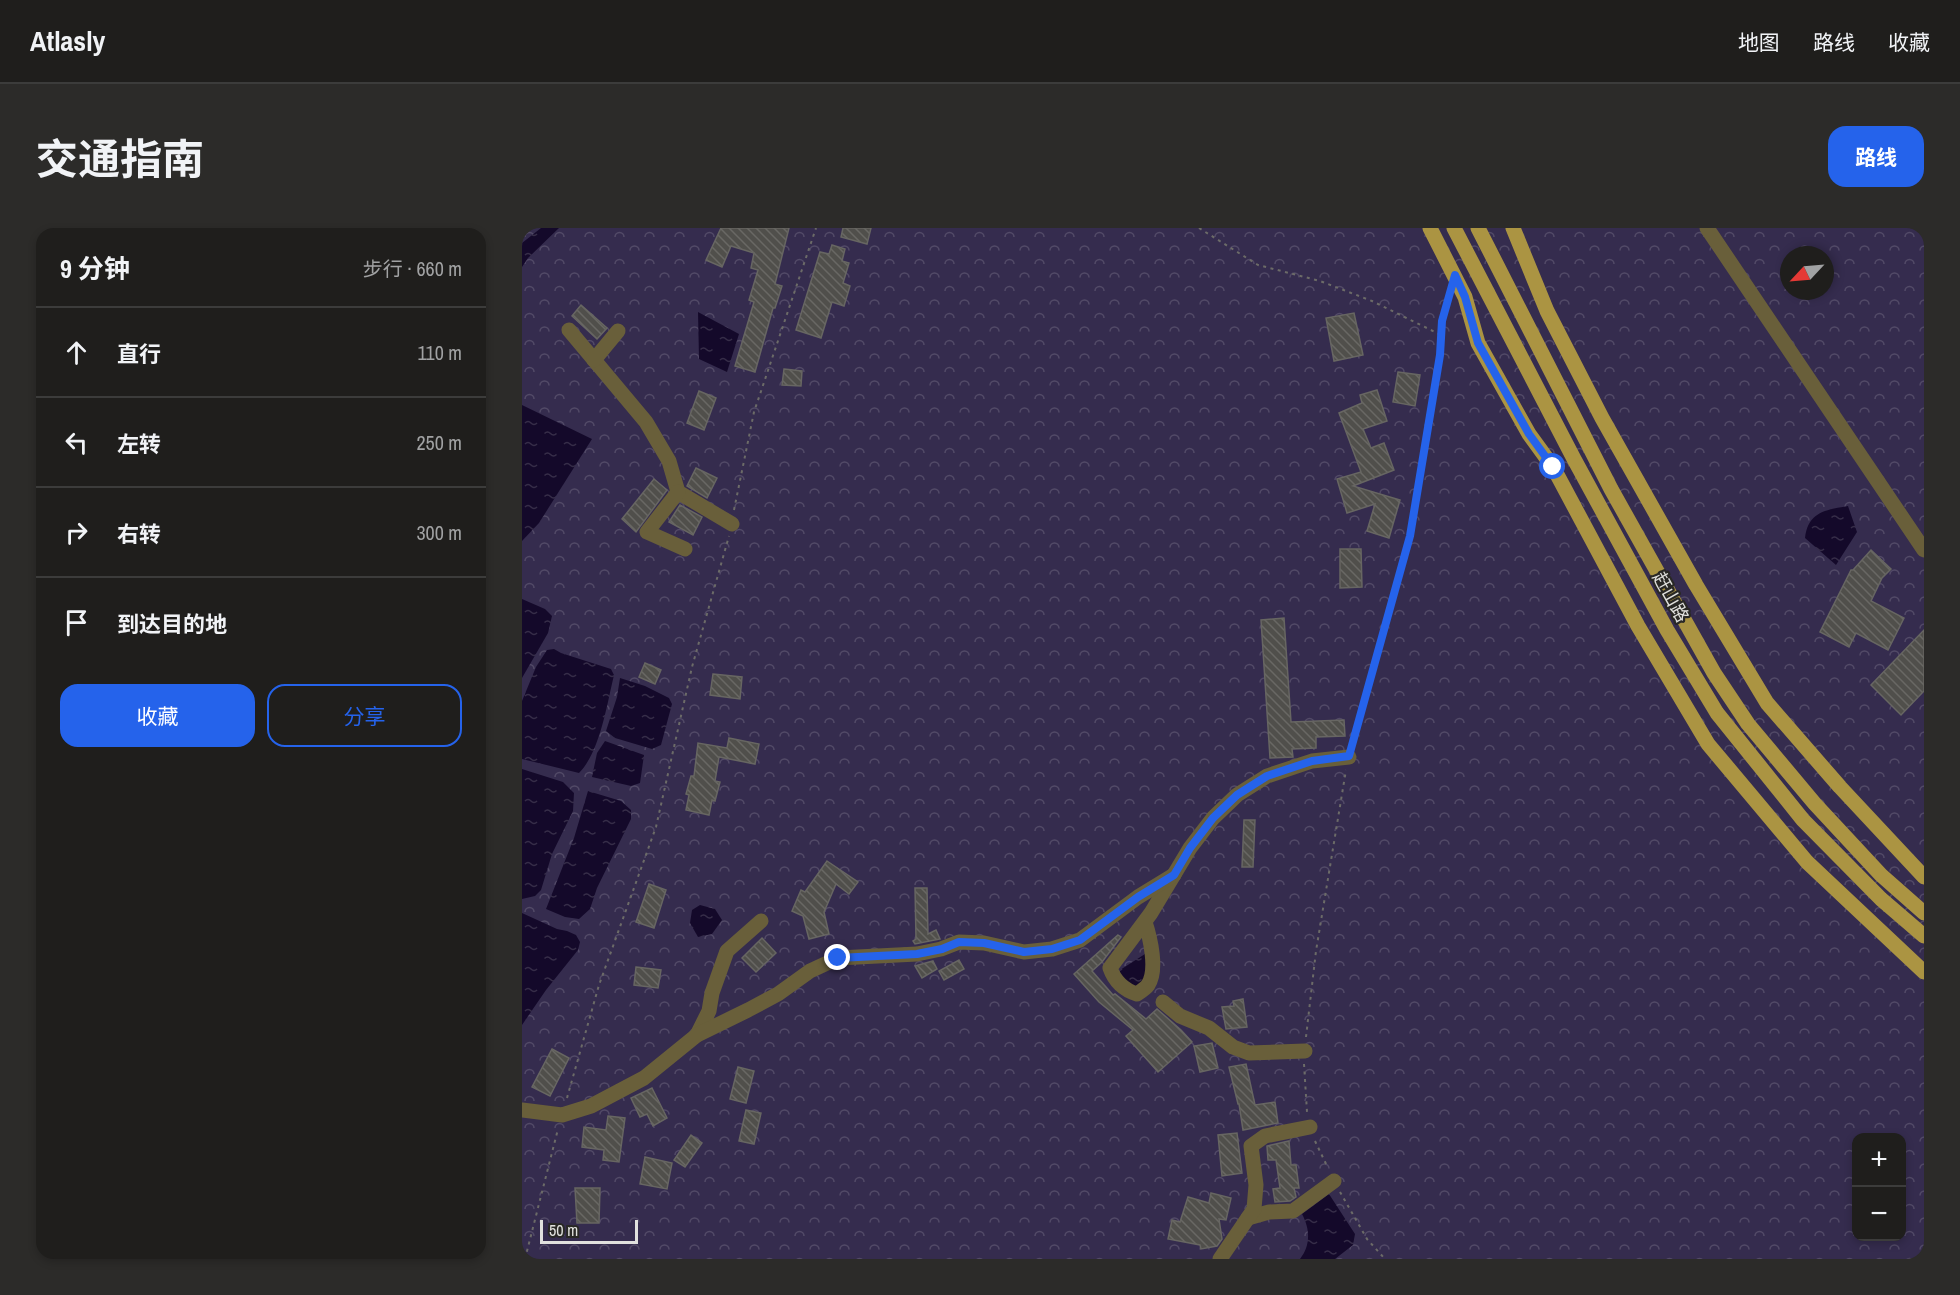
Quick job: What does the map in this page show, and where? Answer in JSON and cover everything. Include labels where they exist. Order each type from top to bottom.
[{"type":"main road","points":[[1430,228],[1465,297],[1478,343],[1529,434],[1553,467],[1638,626],[1708,744],[1807,862],[1924,972]]},
{"type":"main road","name":"赶山路","points":[[1454,228],[1661,620],[1717,713],[1803,820],[1881,899],[1924,936]]},
{"type":"main road","name":"赶山路","points":[[1478,228],[1611,489],[1714,673],[1742,716],[1815,804],[1881,875],[1924,913]]},
{"type":"main road","points":[[1513,228],[1548,311],[1602,418],[1696,585],[1767,703],[1840,787],[1924,877]]},
{"type":"street","points":[[1707,228],[1924,550]]},
{"type":"street","points":[[569,330],[646,422],[669,461],[678,492],[732,524]]},
{"type":"street","points":[[594,360],[618,331]]},
{"type":"street","points":[[678,492],[647,532],[685,549]]},
{"type":"street","points":[[1145,922],[1190,848],[1213,818],[1237,795],[1267,776],[1312,761],[1349,756]]},
{"type":"street","points":[[522,1110],[562,1115],[591,1106],[644,1078],[697,1035],[778,994],[810,971],[838,958],[917,954],[942,949],[959,942],[984,943],[1024,952],[1052,949],[1080,940],[1138,897],[1174,875]]},
{"type":"street","points":[[697,1035],[709,1011],[712,993],[727,951],[761,921]]},
{"type":"street","points":[[1163,1002],[1180,1016],[1209,1028],[1233,1047],[1249,1053],[1305,1051]]},
{"type":"street","points":[[1220,1259],[1254,1209],[1256,1185],[1251,1146],[1265,1136],[1310,1127]]},
{"type":"street","points":[[1248,1218],[1257,1214],[1293,1211],[1334,1181]]},
{"type":"path","points":[[525,1259],[562,1115],[599,985],[656,827],[692,667],[732,524],[754,412],[816,228]]},
{"type":"path","points":[[1199,228],[1258,265],[1331,285],[1372,301],[1441,335]]},
{"type":"path","points":[[1385,1259],[1367,1239],[1334,1181],[1310,1127],[1305,1096],[1305,1051],[1316,951],[1349,756],[1410,536],[1427,438],[1442,321],[1455,275]]},
{"type":"green space","points":[[522,228],[1924,228],[1924,1259],[522,1259]]},
{"type":"water","points":[[541,228],[559,228],[528,258],[522,267],[522,243]]},
{"type":"water","points":[[698,312],[739,334],[727,372],[699,359]]},
{"type":"water","points":[[522,405],[592,439],[539,523],[522,541]]},
{"type":"water","points":[[1848,506],[1857,532],[1836,565],[1805,538],[1810,523],[1819,514]]},
{"type":"water","points":[[522,599],[545,609],[552,616],[548,633],[522,678]]},
{"type":"water","points":[[554,649],[611,669],[614,675],[597,740],[586,764],[579,773],[522,759],[522,701],[536,667],[547,650]]},
{"type":"water","points":[[620,678],[645,686],[669,698],[672,704],[661,745],[652,749],[615,738],[606,731],[617,697]]},
{"type":"water","points":[[605,741],[644,755],[640,783],[631,786],[592,777],[597,753]]},
{"type":"water","points":[[522,769],[563,782],[574,793],[573,811],[552,854],[541,890],[535,896],[522,899]]},
{"type":"water","points":[[588,791],[621,801],[631,810],[631,819],[597,888],[590,909],[579,919],[565,917],[546,909],[574,838]]},
{"type":"water","points":[[700,905],[715,909],[722,920],[712,934],[698,937],[690,923],[692,910]]},
{"type":"water","points":[[522,913],[576,935],[580,942],[578,950],[522,1025]]},
{"type":"water","points":[[1145,954],[1146,972],[1136,988],[1120,977],[1120,970]]},
{"type":"water","points":[[1329,1194],[1355,1234],[1353,1245],[1335,1259],[1300,1259],[1308,1243],[1307,1225],[1302,1214]]},
{"type":"building","points":[[721,228],[789,228],[775,284],[782,286],[775,308],[773,308],[755,372],[735,366],[754,302],[749,300],[758,270],[751,268],[754,253],[731,246],[722,267],[706,260]]},
{"type":"building","points":[[843,228],[871,228],[867,244],[841,237]]},
{"type":"building","points":[[832,245],[845,249],[842,261],[849,263],[843,283],[850,286],[844,306],[832,302],[821,338],[796,330],[820,252],[829,254]]},
{"type":"building","points":[[581,305],[607,328],[597,339],[572,316]]},
{"type":"building","points":[[1354,313],[1363,355],[1334,361],[1326,318]]},
{"type":"building","points":[[784,369],[802,371],[801,386],[782,385]]},
{"type":"building","points":[[1398,372],[1420,375],[1415,406],[1393,402]]},
{"type":"building","points":[[1377,390],[1387,421],[1363,429],[1371,448],[1384,443],[1394,470],[1353,486],[1400,500],[1389,538],[1367,531],[1375,504],[1347,513],[1337,479],[1361,472],[1339,413],[1362,403],[1360,395]]},
{"type":"building","points":[[699,391],[716,398],[704,430],[687,423]]},
{"type":"building","points":[[696,468],[717,478],[707,498],[687,486]]},
{"type":"building","points":[[654,479],[667,490],[636,532],[622,519]]},
{"type":"building","points":[[680,505],[702,517],[693,535],[669,522]]},
{"type":"building","points":[[1340,549],[1361,549],[1362,587],[1340,588]]},
{"type":"building","points":[[1871,550],[1891,569],[1882,578],[1871,601],[1904,618],[1888,650],[1856,633],[1849,647],[1820,632],[1851,570]]},
{"type":"building","points":[[1284,618],[1291,722],[1344,720],[1345,736],[1316,737],[1316,748],[1292,749],[1293,757],[1270,758],[1261,620]]},
{"type":"building","points":[[1924,630],[1924,691],[1901,715],[1871,685]]},
{"type":"building","points":[[645,663],[661,670],[655,684],[639,677]]},
{"type":"building","points":[[713,674],[742,677],[740,699],[710,695]]},
{"type":"building","points":[[729,738],[759,744],[755,764],[719,757],[715,781],[720,782],[715,801],[712,800],[709,815],[686,810],[689,795],[686,794],[691,776],[694,776],[698,743],[727,748]]},
{"type":"building","points":[[1244,820],[1255,820],[1253,867],[1242,867]]},
{"type":"building","points":[[827,861],[858,882],[849,894],[836,884],[824,912],[829,934],[809,939],[803,916],[792,911],[801,890],[805,892]]},
{"type":"building","points":[[649,884],[666,890],[654,928],[636,922]]},
{"type":"building","points":[[915,888],[927,888],[928,934],[936,930],[940,939],[915,944],[913,941],[916,939]]},
{"type":"building","points":[[1118,935],[1121,937],[1092,971],[1113,995],[1115,994],[1146,1019],[1157,1009],[1192,1042],[1158,1072],[1126,1036],[1133,1030],[1099,1002],[1074,974]]},
{"type":"building","points":[[762,938],[776,953],[756,972],[742,958]]},
{"type":"building","points":[[959,960],[964,969],[944,980],[939,971]]},
{"type":"building","points":[[933,961],[937,969],[922,978],[915,966]]},
{"type":"building","points":[[636,967],[661,970],[658,988],[634,985]]},
{"type":"building","points":[[1243,999],[1247,1027],[1226,1029],[1222,1007],[1234,1006],[1233,1001]]},
{"type":"building","points":[[1212,1043],[1218,1068],[1200,1072],[1194,1046]]},
{"type":"building","points":[[552,1049],[569,1058],[550,1096],[532,1087]]},
{"type":"building","points":[[1246,1064],[1255,1105],[1275,1102],[1278,1123],[1243,1130],[1229,1067]]},
{"type":"building","points":[[738,1067],[754,1071],[746,1103],[730,1099]]},
{"type":"building","points":[[652,1088],[667,1118],[653,1126],[647,1114],[640,1117],[631,1098]]},
{"type":"building","points":[[746,1110],[761,1113],[754,1144],[739,1141]]},
{"type":"building","points":[[608,1116],[625,1118],[619,1162],[603,1160],[604,1150],[582,1147],[584,1127],[606,1130]]},
{"type":"building","points":[[1237,1133],[1242,1173],[1222,1176],[1218,1135]]},
{"type":"building","points":[[691,1135],[702,1143],[685,1167],[674,1160]]},
{"type":"building","points":[[1289,1141],[1291,1165],[1296,1165],[1299,1188],[1294,1188],[1296,1197],[1290,1201],[1275,1202],[1273,1189],[1280,1188],[1276,1160],[1268,1160],[1267,1146]]},
{"type":"building","points":[[645,1157],[672,1163],[667,1189],[640,1184]]},
{"type":"building","points":[[575,1188],[600,1188],[599,1223],[577,1223]]},
{"type":"building","points":[[1211,1193],[1231,1198],[1226,1220],[1219,1219],[1222,1239],[1217,1246],[1201,1249],[1200,1245],[1168,1239],[1172,1220],[1180,1222],[1188,1197],[1209,1203]]},
{"type":"route","points":[[838,958],[917,954],[942,949],[959,942],[984,943],[1024,952],[1052,949],[1080,940],[1138,897],[1174,875],[1190,848],[1213,818],[1237,795],[1267,776],[1312,761],[1349,756],[1410,536],[1440,355],[1442,321],[1455,275],[1465,297],[1478,343],[1529,434],[1553,467]]}]
